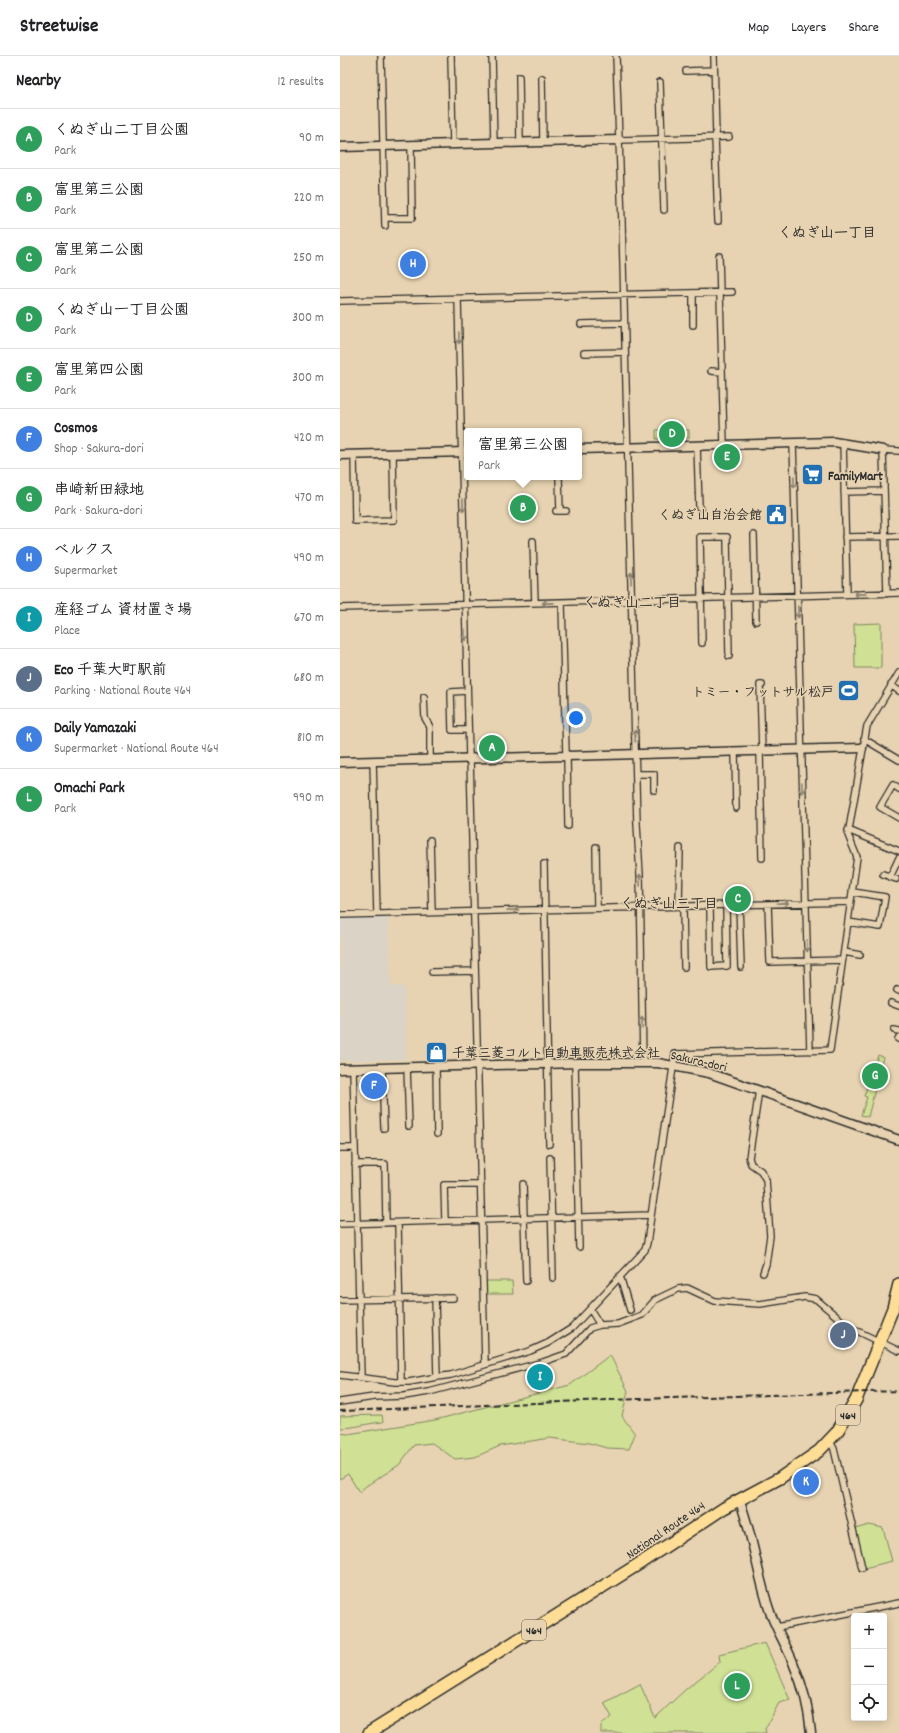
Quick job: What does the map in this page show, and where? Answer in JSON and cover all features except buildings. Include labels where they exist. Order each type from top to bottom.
[{"type":"highway","name":"National Route 464","points":[[369,1733],[642,1562],[696,1525],[739,1499],[791,1472],[819,1451],[830,1441],[852,1408],[893,1308],[899,1284]]},
{"type":"street","points":[[381,56],[385,226]]},
{"type":"street","points":[[450,56],[453,145]]},
{"type":"street","points":[[492,56],[494,144]]},
{"type":"street","points":[[616,56],[628,447],[643,1062]]},
{"type":"street","points":[[714,56],[718,221]]},
{"type":"street","points":[[686,71],[714,70]]},
{"type":"street","points":[[519,77],[520,143]]},
{"type":"street","points":[[542,78],[543,143]]},
{"type":"street","points":[[660,82],[664,210]]},
{"type":"street","points":[[340,147],[543,143],[729,137]]},
{"type":"street","points":[[385,218],[412,218],[410,146]]},
{"type":"street","points":[[719,256],[724,445]]},
{"type":"street","points":[[340,301],[732,292]]},
{"type":"street","points":[[693,293],[693,325]]},
{"type":"street","points":[[340,455],[464,452],[458,299]]},
{"type":"street","points":[[581,324],[624,323]]},
{"type":"street","points":[[584,353],[625,352]]},
{"type":"street","points":[[711,372],[722,372]]},
{"type":"street","points":[[582,449],[843,442],[884,450],[899,451]]},
{"type":"street","points":[[843,442],[847,594]]},
{"type":"street","points":[[793,443],[810,1051]]},
{"type":"street","points":[[697,446],[699,507],[701,510]]},
{"type":"street","points":[[884,450],[887,594]]},
{"type":"street","points":[[354,455],[355,521],[394,520],[393,454]]},
{"type":"street","points":[[464,480],[467,691],[476,971],[485,1364]]},
{"type":"street","points":[[559,480],[558,511],[566,511]]},
{"type":"street","points":[[844,492],[884,491]]},
{"type":"street","points":[[754,535],[756,621]]},
{"type":"street","points":[[845,537],[899,536]]},
{"type":"street","points":[[702,643],[700,537],[727,537],[729,656]]},
{"type":"street","points":[[533,541],[535,603]]},
{"type":"street","points":[[340,608],[899,593]]},
{"type":"street","points":[[562,603],[568,826]]},
{"type":"street","points":[[340,1375],[401,1382],[451,1375],[530,1351],[548,1343],[572,1328],[645,1250],[676,1054],[830,1050],[857,858],[848,836],[848,830],[862,748],[867,726],[899,673]]},
{"type":"street","points":[[762,685],[760,685],[762,858]]},
{"type":"street","points":[[891,685],[899,691]]},
{"type":"street","points":[[467,691],[451,692],[452,730],[468,730]]},
{"type":"street","points":[[424,697],[425,718],[430,727],[430,759]]},
{"type":"street","points":[[864,739],[899,760]]},
{"type":"street","points":[[340,762],[862,748]]},
{"type":"street","points":[[735,751],[736,808]]},
{"type":"street","points":[[373,761],[377,914]]},
{"type":"street","points":[[636,774],[654,774],[654,790]]},
{"type":"street","points":[[899,789],[893,785],[880,808],[899,818]]},
{"type":"street","points":[[848,830],[899,851]]},
{"type":"street","points":[[430,840],[432,912]]},
{"type":"street","points":[[596,848],[597,908]]},
{"type":"street","points":[[680,848],[684,967]]},
{"type":"street","points":[[883,874],[893,878],[899,858]]},
{"type":"street","points":[[544,864],[549,1144]]},
{"type":"street","points":[[848,922],[880,927],[884,904],[885,897],[853,892]]},
{"type":"street","points":[[340,915],[850,902]]},
{"type":"street","points":[[739,904],[741,968]]},
{"type":"street","points":[[768,904],[770,962],[842,960]]},
{"type":"street","points":[[710,906],[711,967],[727,966],[726,905]]},
{"type":"street","points":[[844,952],[860,955]]},
{"type":"street","points":[[432,972],[476,971]]},
{"type":"street","points":[[891,1003],[899,1006]]},
{"type":"street","name":"Sakura-dori","points":[[340,1069],[643,1062],[675,1066],[709,1073],[899,1140]]},
{"type":"street","points":[[575,1063],[579,1246]]},
{"type":"street","points":[[436,1066],[438,1134]]},
{"type":"street","points":[[407,1067],[409,1126]]},
{"type":"street","points":[[353,1069],[361,1378]]},
{"type":"street","points":[[382,1069],[384,1128]]},
{"type":"street","points":[[759,1090],[749,1158],[751,1164],[764,1174],[766,1180],[770,1236],[766,1264],[763,1273]]},
{"type":"street","points":[[340,1148],[354,1148]]},
{"type":"street","points":[[550,1158],[553,1278]]},
{"type":"street","points":[[355,1164],[385,1164],[386,1223]]},
{"type":"street","points":[[523,1184],[526,1281]]},
{"type":"street","points":[[445,1221],[444,1185],[481,1185]]},
{"type":"street","points":[[340,1224],[651,1215]]},
{"type":"street","points":[[398,1223],[401,1382]]},
{"type":"street","points":[[620,1276],[630,1310]]},
{"type":"street","points":[[340,1402],[429,1392],[543,1362],[566,1354],[590,1328],[600,1325],[618,1324],[642,1315],[655,1300],[678,1289],[687,1288],[715,1301],[760,1304],[805,1297],[816,1298],[850,1327],[899,1351]]},
{"type":"street","points":[[435,1298],[438,1377]]},
{"type":"street","points":[[340,1300],[453,1298]]},
{"type":"street","points":[[590,1309],[600,1325]]},
{"type":"street","points":[[830,1441],[834,1449],[862,1568]]},
{"type":"street","points":[[739,1499],[751,1535],[769,1610],[802,1686],[812,1733]]},
{"type":"street","points":[[777,1627],[899,1603]]},
{"type":"shaded area","points":[[340,918],[388,918],[391,986],[405,987],[406,1059],[340,1061]]},
{"type":"green space","points":[[656,430],[689,430],[689,438],[656,439]]},
{"type":"green space","name":"トミー・フットサル松戸","points":[[881,623],[881,668],[855,668],[854,624]]},
{"type":"green space","points":[[878,1055],[883,1057],[868,1117],[861,1115],[867,1097],[864,1096]]},
{"type":"green space","points":[[485,1281],[512,1281],[513,1294],[486,1294]]},
{"type":"green space","points":[[610,1355],[628,1391],[622,1416],[635,1434],[629,1449],[607,1448],[589,1443],[550,1438],[500,1446],[475,1457],[455,1459],[432,1443],[414,1445],[399,1465],[359,1492],[348,1474],[340,1479],[340,1433],[348,1434],[435,1420],[570,1385]]},
{"type":"green space","points":[[382,1415],[383,1422],[340,1428],[340,1416]]},
{"type":"green space","points":[[869,1525],[883,1528],[892,1561],[864,1568],[855,1529]]},
{"type":"green space","points":[[765,1643],[790,1700],[779,1703],[765,1729],[766,1733],[601,1733],[601,1725],[612,1717],[604,1703],[640,1684],[655,1718],[686,1689],[720,1662],[719,1654]]},
{"type":"railway","points":[[340,1411],[608,1400],[899,1391]]},
{"type":"place","name":"ベルクス","points":[[413,264]]},
{"type":"place","name":"くぬぎ山一丁目公園","points":[[672,434]]},
{"type":"place","name":"富里第四公園","points":[[727,457]]},
{"type":"place","name":"FamilyMart","points":[[812,475]]},
{"type":"place","name":"富里第三公園","points":[[523,508]]},
{"type":"place","name":"くぬぎ山自治会館","points":[[777,514]]},
{"type":"place","name":"トミー・フットサル松戸","points":[[849,691]]},
{"type":"place","name":"くぬぎ山二丁目公園","points":[[492,748]]},
{"type":"place","name":"富里第二公園","points":[[738,899]]},
{"type":"place","name":"千葉三菱コルト自動車販売株式会社","points":[[436,1052]]},
{"type":"place","name":"串崎新田緑地","points":[[875,1076]]},
{"type":"place","name":"Cosmos","points":[[374,1086]]},
{"type":"place","name":"Eco 千葉大町駅前","points":[[843,1335]]},
{"type":"place","name":"産経ゴム 資材置き場","points":[[540,1377]]},
{"type":"place","name":"Daily Yamazaki","points":[[806,1482]]},
{"type":"place","name":"Omachi Park","points":[[737,1686]]},
{"type":"district","name":"くぬぎ山一丁目","points":[[827,232]]},
{"type":"district","name":"くぬぎ山二丁目","points":[[632,602]]},
{"type":"district","name":"くぬぎ山三丁目","points":[[669,903]]}]
